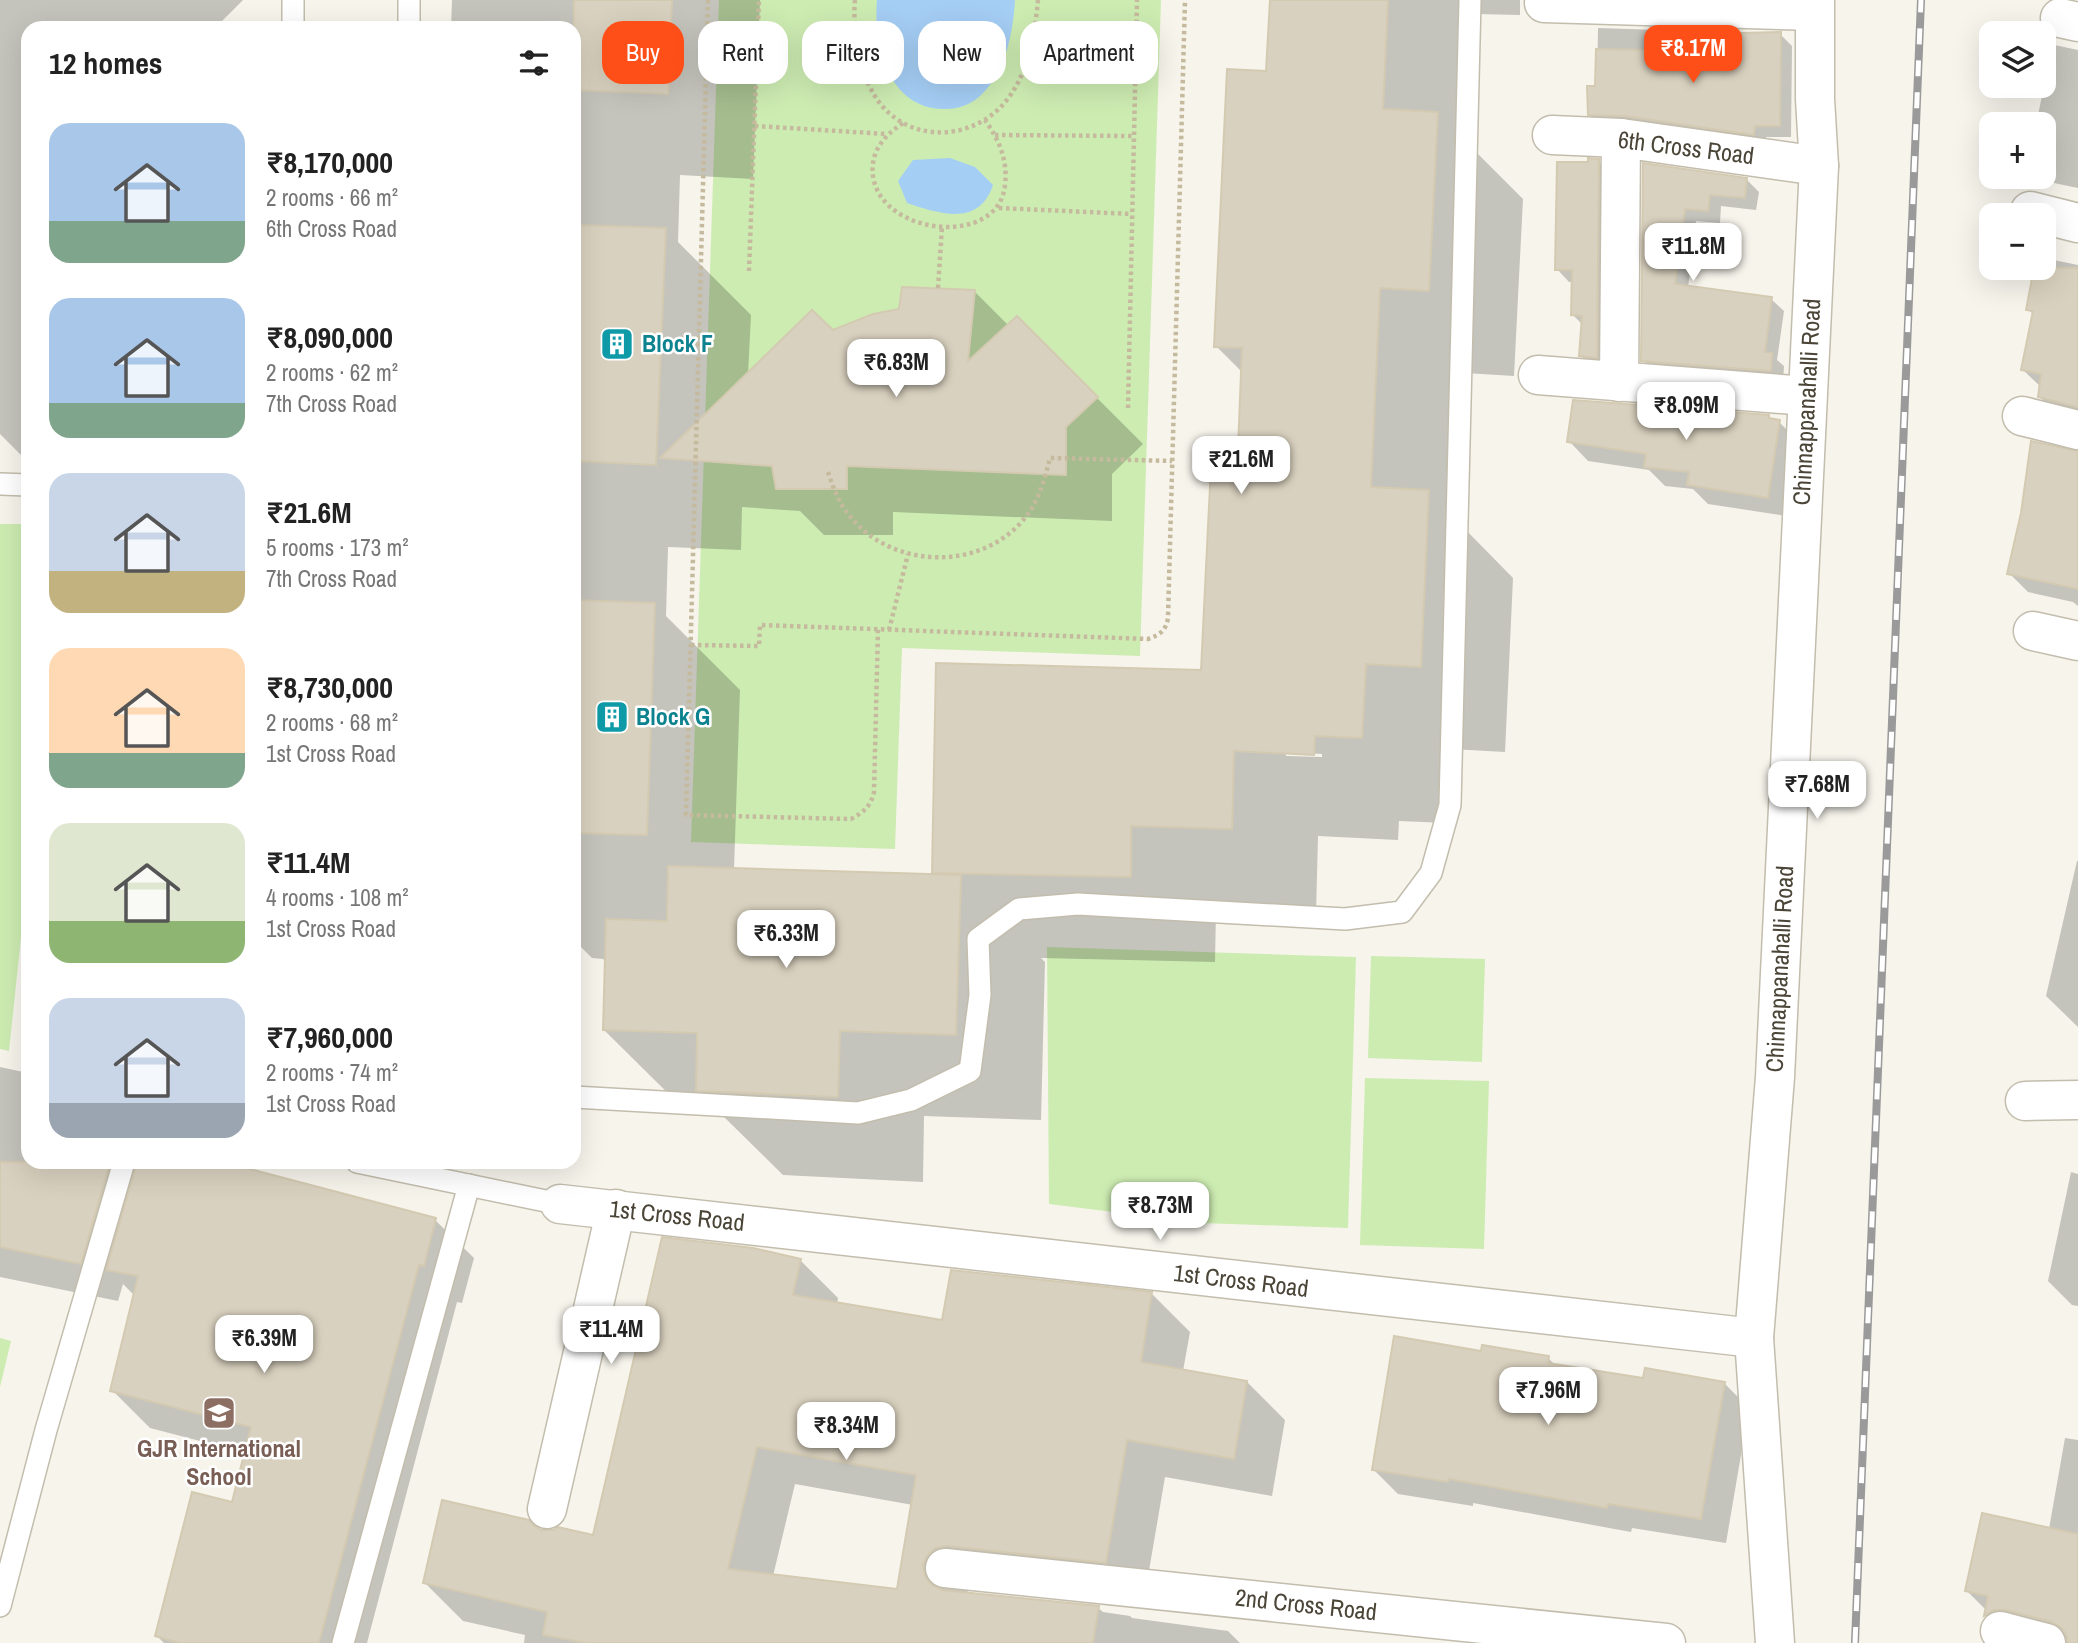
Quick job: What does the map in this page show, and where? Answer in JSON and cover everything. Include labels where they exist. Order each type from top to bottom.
[{"type":"street","points":[[1544,4],[1814,6]]},
{"type":"street","name":"Chinnappanahalli Road","points":[[1775,1643],[1754,1338],[1774,1077],[1819,166],[1814,6]]},
{"type":"street","name":"6th Cross Road","points":[[1552,135],[1621,138],[1819,166]]},
{"type":"street","points":[[1619,382],[1621,138]]},
{"type":"street","points":[[2056,218],[2078,223]]},
{"type":"street","points":[[1538,375],[1807,396]]},
{"type":"street","points":[[2022,416],[2078,429]]},
{"type":"street","points":[[2033,631],[2078,641]]},
{"type":"street","points":[[2025,1101],[2078,1100]]},
{"type":"street","name":"1st Cross Road","points":[[561,1204],[1754,1338]]},
{"type":"street","points":[[547,1509],[616,1209]]},
{"type":"street","name":"2nd Cross Road","points":[[945,1568],[1666,1643]]},
{"type":"street","points":[[2000,1631],[2046,1643]]},
{"type":"lane","points":[[293,0],[293,21]]},
{"type":"lane","points":[[409,21],[410,0]]},
{"type":"lane","points":[[581,1097],[858,1113],[911,1100],[970,1071],[980,995],[978,939],[1019,909],[1078,904],[1345,919],[1402,912],[1431,873],[1450,805],[1470,0]]},
{"type":"lane","points":[[0,484],[21,485]]},
{"type":"lane","points":[[0,1606],[46,1430],[122,1169]]},
{"type":"lane","points":[[390,1169],[561,1204]]},
{"type":"lane","points":[[343,1643],[469,1185]]},
{"type":"path","points":[[708,0],[686,815],[851,819],[863,813],[872,801],[874,792],[878,629]]},
{"type":"path","points":[[749,271],[759,0]]},
{"type":"path","points":[[855,0],[858,50],[870,87],[884,108],[902,123],[925,131],[950,133],[973,127],[995,114],[1010,96],[1026,62],[1036,28],[1038,0]]},
{"type":"path","points":[[1128,408],[1137,0]]},
{"type":"path","points":[[691,645],[759,646],[760,625],[1148,639],[1164,630],[1168,618],[1185,0]]},
{"type":"path","points":[[985,120],[1002,151],[1006,169],[1005,188],[999,208]]},
{"type":"path","points":[[902,123],[887,134],[876,149],[872,167],[879,195],[888,206],[923,225],[962,226],[982,219],[999,208],[1132,214]]},
{"type":"path","points":[[755,126],[887,134]]},
{"type":"path","points":[[995,135],[1134,136]]},
{"type":"path","points":[[938,288],[942,227]]},
{"type":"path","points":[[828,472],[836,495],[849,516],[867,533],[888,547],[935,559],[963,556],[989,546],[1012,531],[1031,509],[1043,485],[1050,458],[1172,461]]},
{"type":"path","points":[[889,630],[908,554]]},
{"type":"green space","points":[[719,0],[1161,0],[1140,656],[902,648],[895,849],[691,842],[716,84],[788,84],[788,21],[718,21]]},
{"type":"green space","points":[[0,524],[21,524],[21,937],[9,1051],[0,1049]]},
{"type":"green space","points":[[1047,947],[1356,957],[1348,1228],[1202,1223],[1049,1204]]},
{"type":"green space","points":[[1371,956],[1485,959],[1482,1062],[1368,1058]]},
{"type":"green space","points":[[1365,1078],[1489,1081],[1484,1249],[1360,1245]]},
{"type":"green space","points":[[0,1338],[11,1341],[0,1387]]},
{"type":"water","points":[[877,0],[1015,0],[1006,53],[1006,21],[918,21],[918,84],[991,84],[974,101],[954,108],[924,106],[909,98],[897,86],[896,84],[904,84],[904,21],[876,21]]},
{"type":"water","points":[[950,158],[975,167],[993,185],[987,198],[978,207],[957,214],[932,211],[907,203],[898,181],[913,160]]},
{"type":"building","points":[[574,0],[672,0],[671,21],[602,21],[602,84],[668,84],[668,94],[581,90],[581,21],[574,21]]},
{"type":"building","points":[[1270,0],[1388,0],[1383,109],[1438,112],[1429,291],[1380,288],[1371,487],[1429,490],[1421,667],[1366,664],[1362,738],[1315,736],[1314,755],[1234,751],[1232,829],[1131,826],[1131,877],[932,873],[936,663],[1201,670],[1212,445],[1238,448],[1242,348],[1214,347],[1227,69],[1266,71]]},
{"type":"building","points":[[1781,32],[1780,126],[1755,126],[1754,135],[1624,116],[1588,115],[1587,86],[1595,86],[1596,49],[1741,52],[1741,33]]},
{"type":"building","points":[[1588,158],[1599,159],[1597,358],[1579,356],[1582,316],[1571,315],[1572,270],[1555,270],[1557,162],[1588,162]]},
{"type":"building","points":[[1643,163],[1747,178],[1745,198],[1710,195],[1708,211],[1685,209],[1675,284],[1772,297],[1765,352],[1772,353],[1771,371],[1641,361]]},
{"type":"building","name":"Block F","points":[[581,225],[666,228],[656,465],[581,461]]},
{"type":"building","points":[[2056,268],[2078,268],[2078,407],[2038,397],[2041,374],[2021,370],[2033,311],[2026,310],[2032,280],[2056,280]]},
{"type":"building","points":[[902,287],[975,290],[968,361],[1017,316],[1098,397],[1066,427],[1066,475],[847,466],[847,489],[776,489],[772,466],[660,458],[812,310],[833,330],[873,314],[899,309]]},
{"type":"building","points":[[1573,400],[1769,415],[1769,418],[1780,420],[1768,498],[1687,485],[1689,472],[1644,467],[1646,454],[1567,442]]},
{"type":"building","points":[[2031,441],[2078,451],[2078,589],[2007,574],[2021,513]]},
{"type":"building","name":"Block G","points":[[581,600],[655,603],[647,835],[581,833]]},
{"type":"building","points":[[668,866],[961,875],[956,1035],[840,1031],[838,1097],[696,1091],[697,1033],[603,1030],[606,919],[667,921]]},
{"type":"building","points":[[0,1162],[21,1162],[21,1169],[108,1169],[81,1264],[0,1247]]},
{"type":"building","points":[[135,1169],[250,1169],[436,1218],[424,1266],[419,1265],[319,1643],[180,1643],[155,1636],[192,1492],[232,1502],[251,1427],[110,1391],[138,1276],[106,1270]]},
{"type":"building","points":[[662,1237],[753,1248],[801,1259],[793,1295],[942,1320],[951,1270],[1152,1292],[1141,1362],[1247,1381],[1234,1459],[1127,1440],[1106,1563],[947,1546],[935,1548],[927,1556],[923,1565],[925,1576],[932,1585],[942,1590],[1099,1606],[1093,1643],[586,1643],[543,1635],[547,1612],[423,1583],[442,1500],[529,1520],[541,1530],[558,1527],[593,1535]],"holes":[[[757,1447],[916,1475],[897,1589],[728,1569]]]},
{"type":"building","points":[[1394,1336],[1481,1351],[1482,1345],[1549,1356],[1548,1363],[1643,1378],[1645,1368],[1725,1382],[1701,1519],[1608,1504],[1607,1508],[1449,1479],[1448,1482],[1372,1470]]},
{"type":"building","points":[[1982,1513],[2078,1534],[2078,1643],[2067,1643],[2062,1628],[2052,1622],[2005,1610],[1994,1610],[1984,1616],[1988,1596],[1965,1591]]},
{"type":"railway","points":[[1855,1643],[1921,0]]},
{"type":"place","name":"Block F","points":[[617,344]]},
{"type":"place","name":"Block G","points":[[612,717]]},
{"type":"place","name":"GJR International School","points":[[219,1413]]}]
